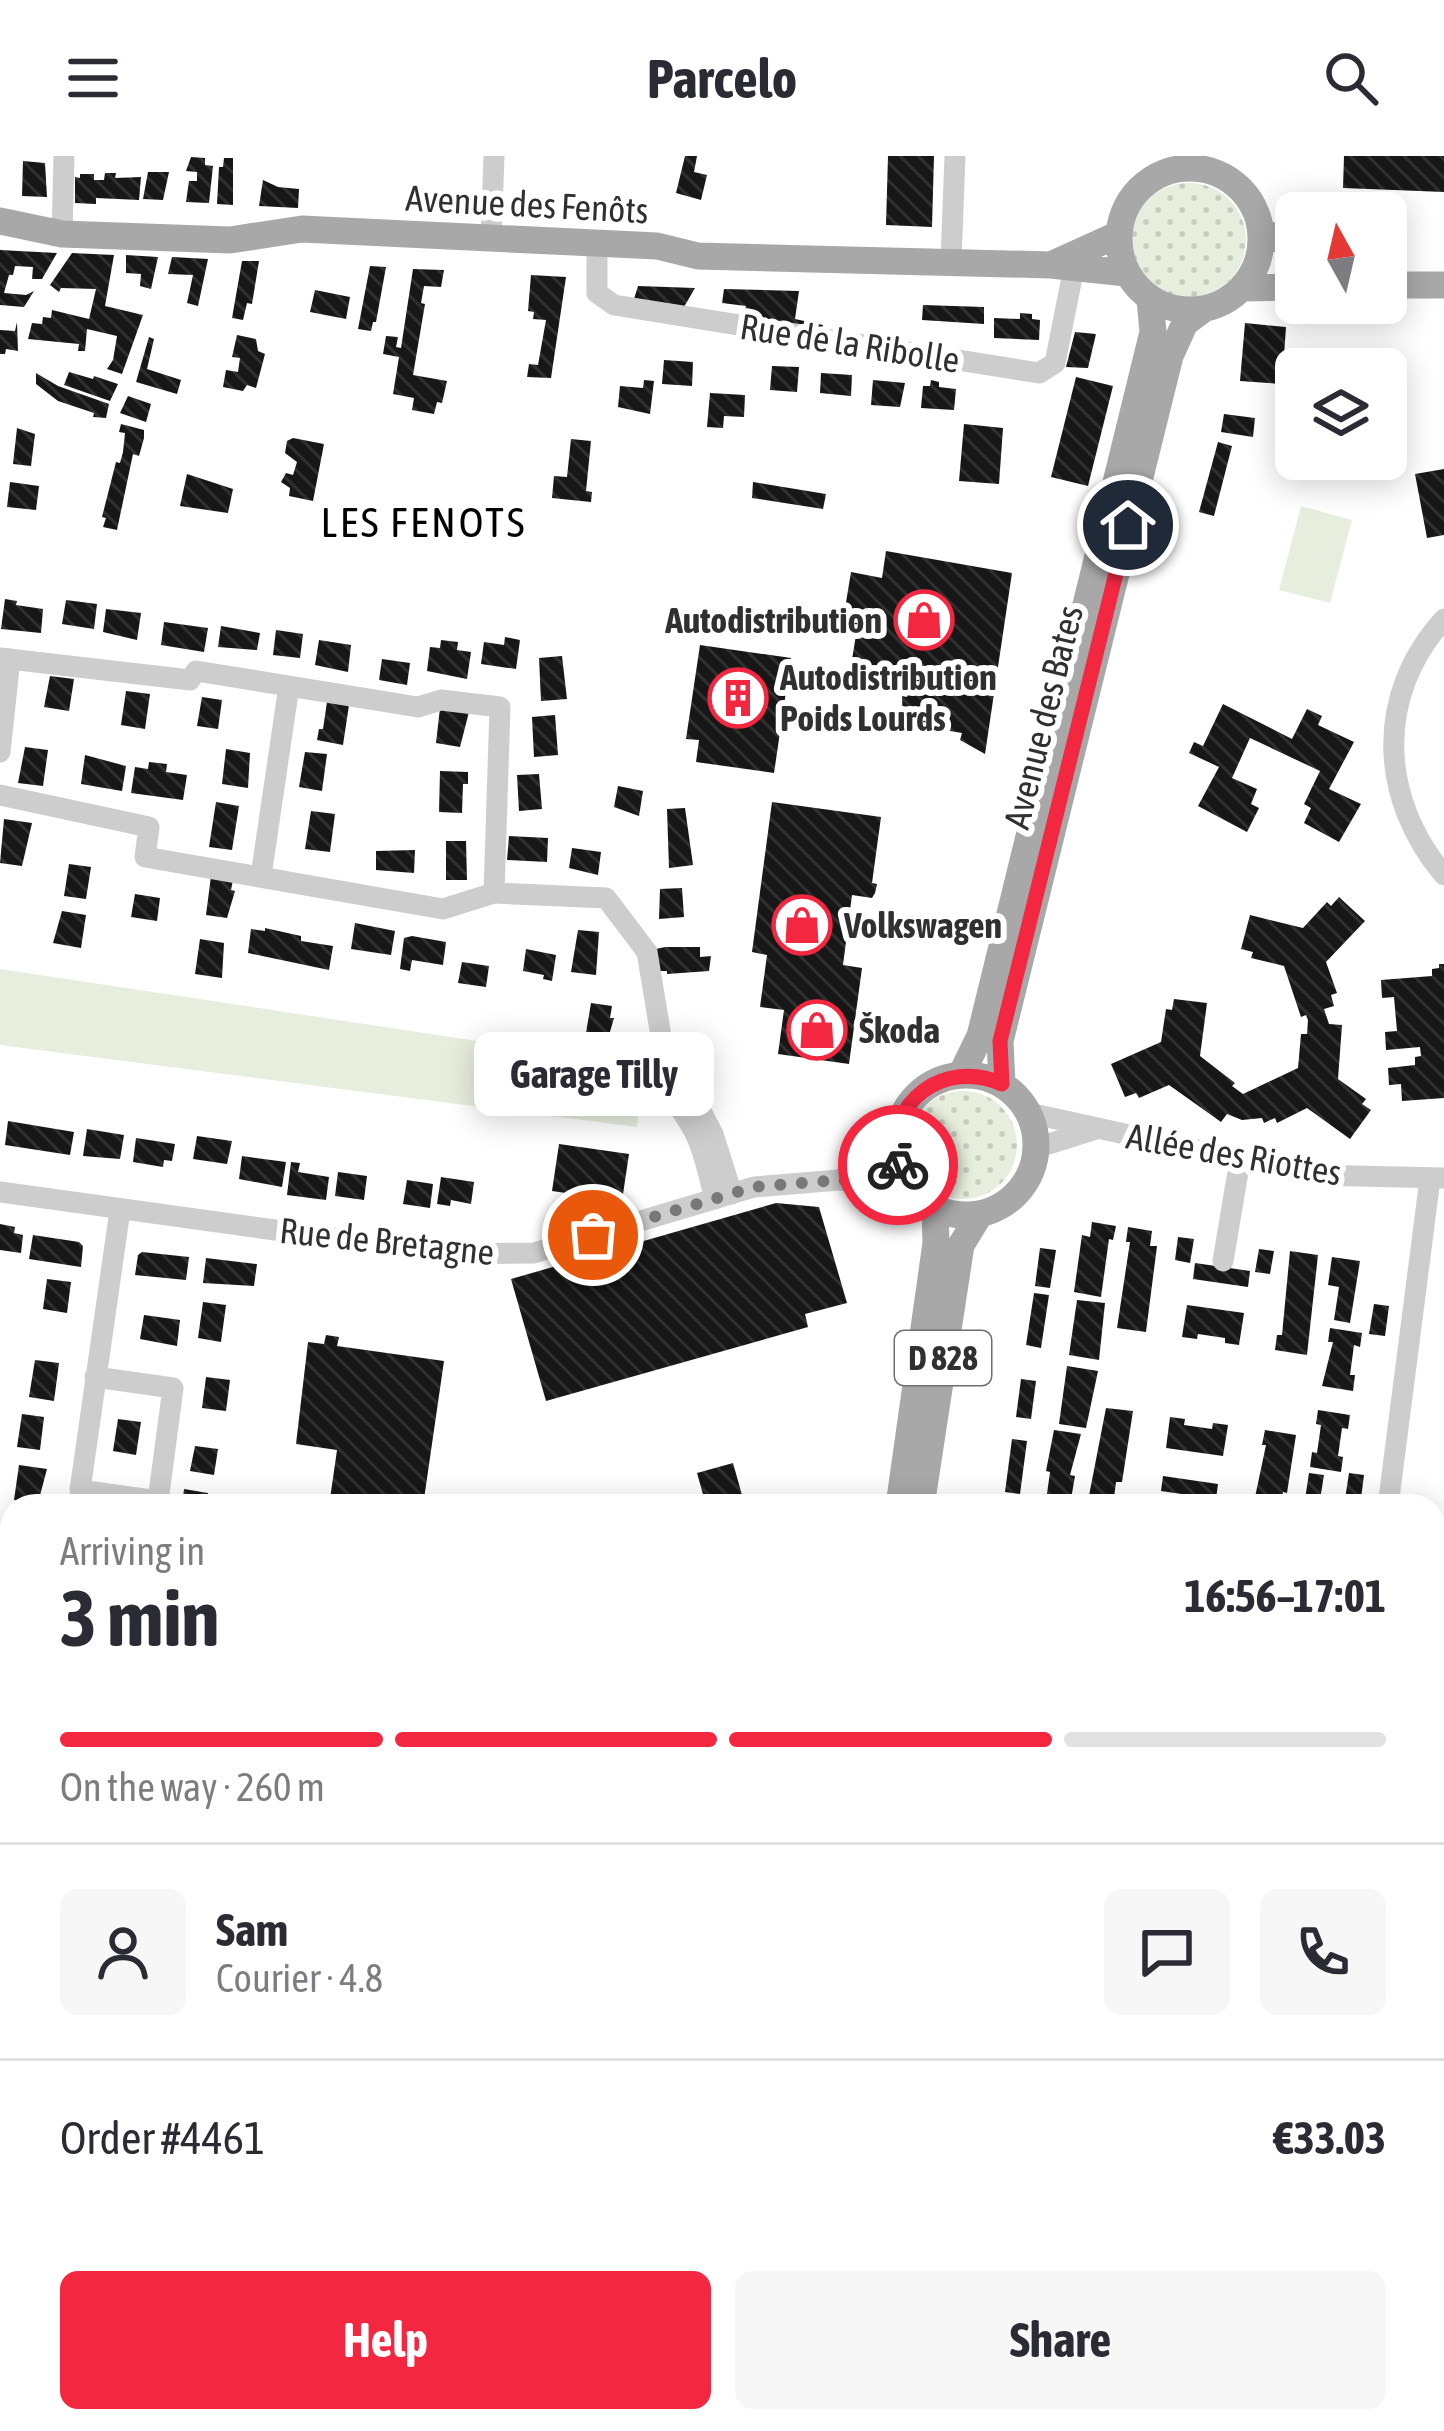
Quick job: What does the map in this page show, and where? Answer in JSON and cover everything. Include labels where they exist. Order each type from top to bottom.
[{"type":"main road","points":[[1184,163],[1195,168],[1224,167],[1255,210],[1261,231],[1258,262],[1242,288],[1204,309],[1185,310],[1150,298],[1126,274],[1119,234],[1128,204],[1137,192],[1184,163]]},
{"type":"main road","name":"Avenue des Fenôts","points":[[0,221],[62,233],[230,240],[302,229],[657,246],[698,256],[951,261],[1126,274]]},
{"type":"main road","points":[[1261,231],[1275,237]]},
{"type":"main road","name":"Avenue des Fenôts","points":[[1062,266],[1119,234]]},
{"type":"main road","points":[[1242,288],[1275,287]]},
{"type":"main road","name":"Avenue des Bates","points":[[961,1075],[980,1036],[1142,376],[1154,318],[1150,298]]},
{"type":"main road","name":"Avenue des Bates","points":[[1002,1084],[1000,1041],[1170,356],[1185,323],[1204,309]]},
{"type":"main road","points":[[961,1075],[1002,1084],[1029,1113],[1036,1148],[1025,1183],[998,1208],[980,1214],[964,1216],[935,1209],[908,1187],[896,1153],[897,1130],[905,1109],[939,1080],[961,1075]]},
{"type":"main road","name":"D 828","points":[[901,1494],[936,1243],[935,1209]]},
{"type":"main road","name":"D 828","points":[[923,1494],[961,1245],[980,1214]]},
{"type":"street","points":[[62,233],[64,156]]},
{"type":"street","points":[[491,238],[494,156]]},
{"type":"street","points":[[951,261],[955,156]]},
{"type":"street","name":"Rue de la Ribolle","points":[[597,244],[598,293],[614,305],[1039,373],[1055,363],[1062,266]]},
{"type":"street","points":[[1444,619],[1409,671],[1397,706],[1394,736],[1398,788],[1407,820],[1444,875]]},
{"type":"street","points":[[0,752],[5,659],[190,680],[196,671],[418,707],[441,700],[500,707],[494,893]]},
{"type":"street","points":[[261,875],[289,686]]},
{"type":"street","points":[[0,795],[149,826],[146,857],[442,909],[494,893],[606,898],[647,952],[661,1036],[712,1134],[724,1196]]},
{"type":"street","name":"Allée des Riottes","points":[[1029,1113],[1312,1175],[1437,1178]]},
{"type":"street","name":"Allée des Riottes","points":[[1036,1148],[1096,1128]]},
{"type":"street","name":"Rue de Bretagne","points":[[839,1180],[896,1153]]},
{"type":"street","points":[[1223,1261],[1240,1160]]},
{"type":"street","points":[[1390,1494],[1437,1178]]},
{"type":"street","name":"Rue de Bretagne","points":[[0,1192],[448,1254],[493,1254],[534,1253],[774,1184],[839,1180],[908,1187]]},
{"type":"street","points":[[108,1494],[80,1490],[120,1210]]},
{"type":"street","points":[[95,1377],[173,1388],[159,1494]]},
{"type":"green space","points":[[1189,183],[1211,187],[1229,200],[1242,218],[1246,240],[1242,262],[1229,280],[1211,293],[1189,297],[1167,293],[1149,280],[1136,262],[1132,240],[1136,218],[1149,200],[1167,187]]},
{"type":"green space","points":[[1301,506],[1352,520],[1330,603],[1279,590]]},
{"type":"green space","points":[[0,969],[643,1066],[637,1127],[0,1045]]},
{"type":"green space","points":[[963,1091],[984,1095],[1001,1107],[1013,1124],[1017,1145],[1013,1166],[1001,1183],[984,1195],[963,1199],[942,1195],[925,1183],[913,1166],[909,1145],[913,1124],[925,1107],[942,1095]]},
{"type":"building","points":[[685,156],[697,156],[694,172],[707,175],[701,200],[676,193]]},
{"type":"building","points":[[888,156],[934,156],[932,227],[886,225]]},
{"type":"building","points":[[1344,156],[1444,156],[1444,192],[1343,188]]},
{"type":"building","points":[[191,157],[205,158],[205,165],[213,166],[209,203],[186,202],[189,181],[197,181],[197,172],[186,171]]},
{"type":"building","points":[[224,158],[233,158],[233,205],[217,204]]},
{"type":"building","points":[[23,161],[45,163],[47,197],[22,196]]},
{"type":"building","points":[[148,172],[169,172],[163,200],[143,199]]},
{"type":"building","points":[[105,173],[116,173],[115,178],[141,177],[139,200],[96,198],[96,204],[75,203],[75,177],[94,174],[94,180],[104,180]]},
{"type":"building","points":[[263,180],[299,189],[298,208],[259,206]]},
{"type":"building","points":[[0,250],[57,253],[42,279],[32,279],[33,267],[15,266],[9,275],[4,293],[34,291],[24,307],[0,305]]},
{"type":"building","points":[[72,253],[114,255],[105,306],[143,315],[122,374],[107,369],[117,336],[87,329],[85,351],[78,351],[79,344],[28,339],[32,323],[42,324],[43,317],[51,318],[52,310],[89,319],[96,289],[61,288],[59,292],[50,285]]},
{"type":"building","points":[[126,255],[158,257],[151,289],[140,286],[141,274],[126,273]]},
{"type":"building","points":[[172,257],[208,259],[198,306],[187,303],[193,275],[168,274]]},
{"type":"building","points":[[242,261],[259,261],[252,304],[247,303],[243,320],[232,318]]},
{"type":"building","points":[[370,266],[386,267],[371,331],[358,329]]},
{"type":"building","points":[[413,269],[444,270],[441,287],[424,286],[413,375],[447,381],[434,414],[412,410],[414,398],[393,394],[399,357],[383,354],[386,336],[398,337],[396,347],[401,348]]},
{"type":"building","points":[[531,275],[566,277],[551,378],[527,377],[529,364],[538,365],[546,320],[533,319],[534,312],[528,311]]},
{"type":"building","points":[[638,286],[695,288],[684,307],[634,299]]},
{"type":"building","points":[[724,289],[799,291],[795,319],[823,325],[821,334],[743,318],[746,306],[722,303]]},
{"type":"building","points":[[315,290],[350,297],[346,319],[310,312]]},
{"type":"building","points":[[923,305],[984,307],[984,324],[922,320]]},
{"type":"building","points":[[1020,313],[1040,320],[1039,340],[994,338],[994,318],[1020,319]]},
{"type":"building","points":[[17,322],[18,351],[6,349],[0,354],[0,330],[15,331]]},
{"type":"building","points":[[1245,323],[1286,327],[1285,348],[1275,348],[1275,384],[1240,381]]},
{"type":"building","points":[[1075,332],[1096,334],[1088,368],[1066,367]]},
{"type":"building","points":[[237,335],[256,339],[258,351],[265,354],[256,388],[247,385],[243,391],[223,387],[226,370],[238,372],[240,358],[232,357]]},
{"type":"building","points":[[149,337],[154,339],[147,369],[181,380],[177,394],[136,382]]},
{"type":"building","points":[[664,360],[693,362],[692,386],[662,384]]},
{"type":"building","points":[[772,366],[799,367],[797,392],[770,390]]},
{"type":"building","points":[[69,372],[118,384],[110,401],[64,385]]},
{"type":"building","points":[[36,373],[109,404],[106,418],[58,401],[36,384]]},
{"type":"building","points":[[821,373],[852,375],[851,396],[820,393]]},
{"type":"building","points":[[1076,377],[1113,386],[1088,486],[1051,477]]},
{"type":"building","points":[[644,380],[654,381],[650,414],[618,407],[620,386],[643,388]]},
{"type":"building","points":[[873,380],[905,383],[900,407],[871,405]]},
{"type":"building","points":[[931,380],[939,382],[939,387],[956,389],[954,410],[921,408],[923,386],[930,386]]},
{"type":"building","points":[[710,393],[745,395],[744,417],[724,416],[723,428],[707,427]]},
{"type":"building","points":[[128,396],[151,404],[146,422],[120,413]]},
{"type":"building","points":[[1224,414],[1255,418],[1253,437],[1221,432]]},
{"type":"building","points":[[121,424],[144,430],[144,438],[139,456],[133,454],[117,530],[103,527],[106,518],[102,517],[123,452]]},
{"type":"building","points":[[964,424],[1003,428],[999,484],[959,481]]},
{"type":"building","points":[[17,428],[35,434],[31,466],[13,464]]},
{"type":"building","points":[[571,439],[591,441],[586,491],[592,492],[591,502],[552,498],[554,476],[567,477]]},
{"type":"building","points":[[287,441],[324,444],[313,501],[289,496],[290,488],[281,482],[286,473],[293,475],[297,462],[285,453]]},
{"type":"building","points":[[1218,442],[1232,446],[1214,516],[1199,512]]},
{"type":"building","points":[[1444,469],[1444,535],[1427,538],[1415,474]]},
{"type":"building","points":[[187,474],[233,489],[228,513],[180,506]]},
{"type":"building","points":[[10,482],[39,486],[36,510],[7,507]]},
{"type":"building","points":[[753,482],[826,494],[823,509],[752,498]]},
{"type":"building","name":"Autodistribution","points":[[886,551],[1012,573],[985,754],[960,740],[962,733],[903,723],[902,696],[907,697],[909,688],[849,678],[856,635],[841,633],[851,572],[882,578]]},
{"type":"building","points":[[5,599],[43,609],[41,633],[1,629]]},
{"type":"building","points":[[66,600],[97,604],[94,629],[62,624]]},
{"type":"building","points":[[106,609],[141,613],[137,640],[103,632]]},
{"type":"building","points":[[164,622],[208,628],[204,652],[161,645]]},
{"type":"building","points":[[221,626],[260,633],[257,650],[218,647]]},
{"type":"building","points":[[276,630],[303,634],[300,658],[273,655]]},
{"type":"building","points":[[505,637],[520,640],[516,669],[481,664],[484,642],[504,645]]},
{"type":"building","points":[[319,640],[351,645],[348,672],[315,665]]},
{"type":"building","points":[[441,640],[458,642],[457,650],[471,652],[467,679],[427,671],[430,647],[440,648]]},
{"type":"building","name":"Autodistribution Poids Lourds","points":[[700,645],[791,658],[774,773],[696,762],[699,740],[686,739]]},
{"type":"building","points":[[562,656],[567,699],[541,701],[539,658]]},
{"type":"building","points":[[382,659],[410,663],[407,685],[379,680]]},
{"type":"building","points":[[50,676],[74,679],[69,711],[44,707]]},
{"type":"building","points":[[126,691],[150,694],[145,729],[121,725]]},
{"type":"building","points":[[202,697],[222,700],[218,729],[197,726]]},
{"type":"building","points":[[327,702],[349,705],[343,745],[317,740]]},
{"type":"building","points":[[1223,704],[1292,739],[1307,709],[1322,716],[1318,725],[1354,742],[1329,789],[1361,804],[1339,842],[1304,823],[1311,808],[1304,804],[1320,771],[1250,738],[1232,778],[1257,789],[1251,804],[1259,808],[1247,832],[1198,806],[1219,767],[1189,753],[1194,742],[1203,746]]},
{"type":"building","points":[[440,708],[469,712],[460,747],[436,743]]},
{"type":"building","points":[[555,715],[558,755],[534,757],[532,717]]},
{"type":"building","points":[[25,747],[48,750],[43,786],[18,783]]},
{"type":"building","points":[[226,749],[250,753],[248,788],[222,784]]},
{"type":"building","points":[[305,752],[327,754],[322,791],[299,787]]},
{"type":"building","points":[[85,755],[126,766],[122,791],[81,784]]},
{"type":"building","points":[[149,762],[167,764],[166,772],[187,775],[183,800],[131,793],[135,767],[148,769]]},
{"type":"building","points":[[440,771],[468,772],[462,813],[439,812]]},
{"type":"building","points":[[539,774],[542,809],[519,811],[517,775]]},
{"type":"building","points":[[618,786],[643,791],[639,816],[614,807]]},
{"type":"building","points":[[216,802],[239,806],[232,850],[209,847]]},
{"type":"building","name":"Volkswagen","points":[[772,802],[881,817],[872,883],[877,884],[875,893],[872,898],[852,895],[843,965],[862,968],[849,1064],[778,1054],[784,1010],[760,1007],[767,955],[752,952]]},
{"type":"building","points":[[685,808],[693,865],[669,868],[667,809]]},
{"type":"building","points":[[311,811],[335,814],[330,852],[305,849]]},
{"type":"building","points":[[4,819],[32,823],[22,866],[0,863]]},
{"type":"building","points":[[509,836],[548,838],[547,862],[507,860]]},
{"type":"building","points":[[446,841],[466,841],[467,880],[446,880]]},
{"type":"building","points":[[572,848],[601,852],[598,875],[569,868]]},
{"type":"building","points":[[415,850],[414,873],[376,870],[376,851]]},
{"type":"building","points":[[69,864],[91,867],[86,899],[64,896]]},
{"type":"building","points":[[211,876],[233,880],[231,890],[235,891],[227,918],[206,915]]},
{"type":"building","points":[[682,888],[684,917],[659,919],[660,889]]},
{"type":"building","points":[[135,894],[160,898],[157,921],[131,917]]},
{"type":"building","points":[[1339,897],[1365,921],[1326,962],[1337,993],[1331,995],[1334,1006],[1324,1009],[1329,1024],[1342,1025],[1338,1079],[1366,1099],[1362,1104],[1371,1110],[1350,1139],[1307,1108],[1277,1123],[1275,1118],[1264,1123],[1262,1118],[1242,1120],[1227,1114],[1221,1122],[1169,1085],[1139,1098],[1136,1093],[1125,1097],[1111,1064],[1161,1042],[1166,1009],[1172,1010],[1174,999],[1207,1003],[1200,1056],[1243,1094],[1298,1068],[1301,1034],[1307,1034],[1308,1020],[1306,1015],[1301,1017],[1284,966],[1251,958],[1253,952],[1241,949],[1250,915],[1303,928],[1327,902],[1331,906]]},
{"type":"building","points":[[62,911],[86,915],[81,948],[53,943]]},
{"type":"building","points":[[355,923],[395,931],[391,955],[351,949]]},
{"type":"building","points":[[265,928],[333,946],[329,970],[248,953],[251,929]]},
{"type":"building","points":[[578,930],[599,932],[596,975],[571,972]]},
{"type":"building","points":[[404,938],[446,942],[443,965],[412,960],[410,971],[400,969]]},
{"type":"building","points":[[200,939],[224,943],[222,978],[195,974]]},
{"type":"building","points":[[700,947],[700,957],[711,956],[709,971],[658,971],[656,949]]},
{"type":"building","points":[[526,949],[556,955],[552,981],[523,971]]},
{"type":"building","points":[[462,962],[489,966],[486,987],[458,983]]},
{"type":"building","points":[[1444,964],[1444,1098],[1402,1101],[1401,1084],[1389,1085],[1388,1068],[1415,1065],[1420,1047],[1386,1050],[1385,1032],[1397,1031],[1394,997],[1382,998],[1381,980],[1432,976]]},
{"type":"building","points":[[591,1003],[612,1006],[610,1018],[614,1018],[607,1042],[585,1039]]},
{"type":"building","points":[[8,1121],[74,1132],[70,1155],[5,1145]]},
{"type":"building","points":[[87,1129],[124,1135],[120,1159],[83,1156]]},
{"type":"building","points":[[197,1136],[232,1141],[227,1164],[193,1159]]},
{"type":"building","points":[[136,1138],[175,1144],[172,1161],[164,1160],[163,1167],[133,1162]]},
{"type":"building","points":[[559,1144],[629,1154],[622,1201],[552,1191]]},
{"type":"building","points":[[242,1156],[286,1162],[282,1187],[239,1179]]},
{"type":"building","points":[[291,1162],[300,1163],[298,1172],[329,1177],[326,1200],[287,1195]]},
{"type":"building","points":[[338,1172],[367,1176],[364,1200],[335,1196]]},
{"type":"building","points":[[441,1177],[474,1182],[471,1204],[451,1200],[450,1206],[437,1204]]},
{"type":"building","points":[[407,1180],[433,1184],[430,1208],[403,1204]]},
{"type":"building","points":[[776,1203],[819,1207],[847,1303],[805,1314],[808,1327],[546,1401],[511,1279]]},
{"type":"building","points":[[1092,1222],[1116,1226],[1113,1240],[1109,1239],[1101,1297],[1074,1292],[1082,1235],[1090,1237]]},
{"type":"building","points":[[0,1224],[15,1227],[14,1233],[23,1235],[21,1253],[0,1250]]},
{"type":"building","points":[[1128,1227],[1152,1231],[1150,1246],[1157,1246],[1146,1332],[1117,1328],[1130,1242],[1126,1242]]},
{"type":"building","points":[[33,1235],[79,1242],[83,1246],[81,1267],[29,1259]]},
{"type":"building","points":[[1178,1237],[1194,1239],[1190,1263],[1175,1260]]},
{"type":"building","points":[[1040,1248],[1056,1250],[1050,1288],[1035,1286]]},
{"type":"building","points":[[1259,1249],[1274,1251],[1270,1274],[1255,1272]]},
{"type":"building","points":[[1290,1251],[1318,1255],[1307,1355],[1275,1350],[1277,1335],[1282,1335]]},
{"type":"building","points":[[142,1252],[189,1257],[186,1280],[135,1275]]},
{"type":"building","points":[[1332,1257],[1360,1261],[1350,1323],[1334,1320],[1339,1287],[1328,1285]]},
{"type":"building","points":[[206,1258],[257,1264],[254,1286],[203,1283]]},
{"type":"building","points":[[1195,1263],[1250,1271],[1248,1287],[1193,1279]]},
{"type":"building","points":[[47,1279],[71,1282],[67,1313],[43,1309]]},
{"type":"building","points":[[1034,1293],[1049,1295],[1041,1348],[1026,1345]]},
{"type":"building","points":[[1077,1300],[1105,1303],[1099,1360],[1069,1355]]},
{"type":"building","points":[[203,1302],[226,1305],[221,1342],[198,1338]]},
{"type":"building","points":[[1374,1304],[1389,1306],[1385,1336],[1369,1334]]},
{"type":"building","points":[[1187,1305],[1244,1313],[1239,1345],[1198,1334],[1197,1339],[1182,1337]]},
{"type":"building","points":[[144,1315],[180,1320],[177,1346],[140,1339]]},
{"type":"building","points":[[1330,1328],[1362,1333],[1360,1347],[1354,1345],[1353,1391],[1322,1386],[1333,1342],[1328,1342]]},
{"type":"building","points":[[326,1335],[339,1337],[337,1346],[444,1361],[425,1494],[331,1494],[337,1450],[296,1444],[308,1342],[324,1344]]},
{"type":"building","points":[[35,1360],[59,1363],[54,1401],[29,1397]]},
{"type":"building","points":[[1067,1366],[1098,1371],[1086,1428],[1059,1424]]},
{"type":"building","points":[[206,1377],[230,1380],[226,1411],[202,1408]]},
{"type":"building","points":[[1021,1379],[1036,1381],[1031,1419],[1016,1417]]},
{"type":"building","points":[[1106,1408],[1133,1411],[1122,1482],[1116,1482],[1114,1494],[1089,1494]]},
{"type":"building","points":[[1318,1410],[1350,1415],[1348,1429],[1342,1428],[1341,1472],[1310,1467],[1321,1425],[1316,1424]]},
{"type":"building","points":[[22,1414],[44,1417],[40,1450],[17,1447]]},
{"type":"building","points":[[1170,1417],[1185,1419],[1184,1425],[1212,1429],[1213,1423],[1228,1425],[1223,1456],[1166,1448]]},
{"type":"building","points":[[118,1419],[141,1422],[136,1455],[113,1451]]},
{"type":"building","points":[[1054,1430],[1081,1434],[1070,1475],[1075,1476],[1072,1494],[1047,1494],[1050,1472],[1046,1471]]},
{"type":"building","points":[[1265,1430],[1296,1435],[1287,1493],[1256,1494],[1266,1445],[1262,1445]]},
{"type":"building","points":[[1012,1439],[1027,1441],[1020,1494],[1005,1492]]},
{"type":"building","points":[[195,1446],[218,1449],[214,1475],[190,1471]]},
{"type":"building","points":[[733,1463],[742,1494],[703,1494],[697,1473]]},
{"type":"building","points":[[19,1465],[47,1469],[40,1494],[15,1494]]},
{"type":"building","points":[[1309,1473],[1324,1475],[1321,1494],[1306,1494]]},
{"type":"building","points":[[1349,1473],[1364,1475],[1362,1494],[1346,1494]]},
{"type":"building","points":[[1163,1476],[1218,1484],[1217,1494],[1161,1491]]},
{"type":"way so far","points":[[593,1235],[754,1187],[839,1180],[908,1187],[898,1165]]},
{"type":"place","name":"Autodistribution","points":[[924,620]]},
{"type":"place","name":"Autodistribution Poids Lourds","points":[[738,698]]},
{"type":"place","name":"Volkswagen","points":[[802,925]]},
{"type":"place","name":"Škoda","points":[[817,1030]]},
{"type":"place","name":"Garage Tilly","points":[[593,1235]]},
{"type":"district","name":"LES FENOTS","points":[[424,522]]},
{"type":"route","points":[[898,1165],[897,1130],[905,1109],[920,1092],[939,1080],[961,1075],[1002,1084],[1000,1041],[1128,525]]}]
